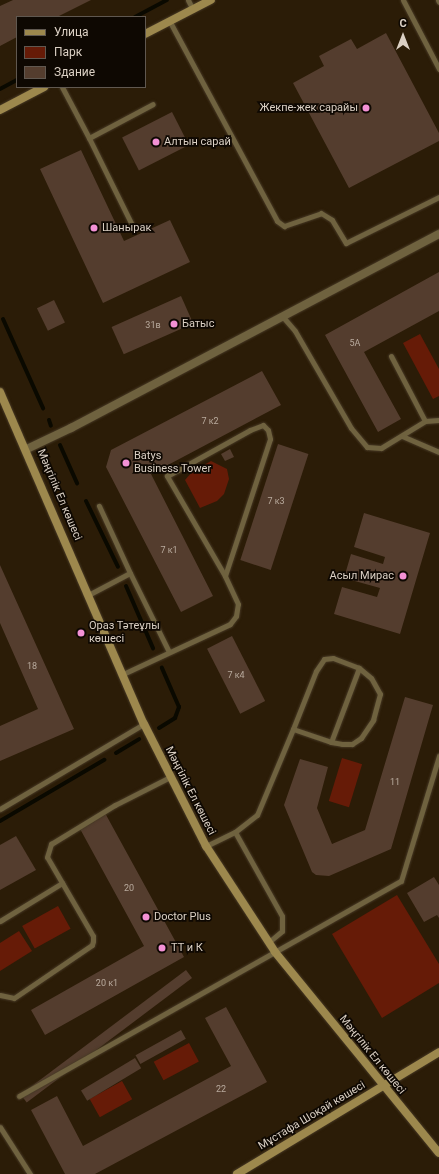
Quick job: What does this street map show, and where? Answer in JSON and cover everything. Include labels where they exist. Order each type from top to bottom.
[{"type":"street","points":[[146,34],[211,0]]},
{"type":"street","points":[[0,110],[42,88]]},
{"type":"street","points":[[27,449],[71,428],[439,234]]},
{"type":"street","name":"Мәңгілік Ел көшесі","points":[[0,392],[27,449],[90,594],[144,724],[206,846],[275,952],[439,1153]]},
{"type":"street","name":"Мұстафа Шоқай көшесі","points":[[237,1174],[439,1052]]},
{"type":"lane","points":[[188,0],[193,10]]},
{"type":"lane","points":[[403,0],[439,69]]},
{"type":"lane","points":[[170,22],[277,221],[284,226],[321,213],[332,220],[346,243],[439,197]]},
{"type":"lane","points":[[63,88],[132,225]]},
{"type":"lane","points":[[89,138],[153,104]]},
{"type":"lane","points":[[283,317],[295,331],[351,428],[367,446],[381,448],[425,421],[439,420]]},
{"type":"lane","points":[[391,356],[425,421]]},
{"type":"lane","points":[[123,674],[230,624],[236,616],[238,604],[225,576],[167,476],[250,430],[263,425],[268,430],[270,438],[225,576]]},
{"type":"lane","points":[[402,436],[439,452]]},
{"type":"lane","points":[[99,506],[169,652]]},
{"type":"lane","points":[[90,594],[130,573]]},
{"type":"lane","points":[[206,846],[235,832],[257,815],[316,671],[324,659],[333,658],[359,668],[371,678],[380,694],[373,720],[361,738],[352,744],[332,742],[293,729]]},
{"type":"lane","points":[[332,742],[359,668]]},
{"type":"lane","points":[[0,810],[144,724]]},
{"type":"lane","points":[[19,1096],[402,882],[439,756]]},
{"type":"lane","points":[[0,995],[14,998],[92,945],[93,936],[47,856],[51,844],[115,805],[170,777]]},
{"type":"lane","points":[[235,832],[282,916],[282,931],[269,942]]},
{"type":"lane","points":[[0,921],[62,883]]},
{"type":"lane","points":[[0,1127],[30,1174]]},
{"type":"green space","points":[[420,334],[439,369],[439,396],[433,399],[403,343]]},
{"type":"green space","points":[[211,461],[227,469],[229,479],[224,494],[217,501],[200,508],[185,480],[192,472]]},
{"type":"green space","points":[[342,758],[362,764],[349,807],[329,801]]},
{"type":"green space","points":[[397,895],[439,964],[439,983],[382,1018],[332,934]]},
{"type":"green space","points":[[58,906],[71,929],[35,949],[22,926]]},
{"type":"green space","points":[[19,931],[32,951],[0,971],[0,943]]},
{"type":"green space","points":[[189,1043],[199,1062],[164,1080],[154,1062]]},
{"type":"green space","points":[[122,1081],[132,1099],[100,1117],[90,1099]]},
{"type":"building","points":[[13,0],[91,0],[59,16],[16,16],[16,38],[0,46],[0,6]]},
{"type":"building","name":"Жекпе-жек сарайы","points":[[386,33],[439,133],[439,141],[349,188],[293,83],[324,66],[319,56],[351,39],[357,49]]},
{"type":"building","points":[[172,112],[189,145],[139,170],[122,137]]},
{"type":"building","points":[[81,150],[124,241],[170,220],[190,262],[103,303],[40,169]]},
{"type":"building","points":[[439,272],[439,311],[364,352],[401,419],[378,432],[325,335]]},
{"type":"building","points":[[181,296],[193,323],[124,354],[112,327]]},
{"type":"building","points":[[54,300],[65,322],[48,331],[37,308]]},
{"type":"building","points":[[262,371],[281,405],[151,474],[213,596],[181,612],[106,467],[111,450]]},
{"type":"building","points":[[278,444],[308,454],[271,570],[240,560]]},
{"type":"building","points":[[230,449],[234,457],[225,461],[221,454]]},
{"type":"building","points":[[364,513],[430,533],[400,634],[334,614],[342,587],[377,597],[380,588],[344,578],[351,554],[383,564],[385,557],[354,547]]},
{"type":"building","points":[[0,565],[74,729],[0,761],[0,726],[38,709],[0,623]]},
{"type":"building","points":[[232,636],[265,701],[240,714],[207,649]]},
{"type":"building","points":[[405,697],[433,705],[391,849],[329,876],[316,875],[312,872],[284,805],[300,759],[328,767],[317,808],[332,844],[365,830]]},
{"type":"building","points":[[105,813],[184,957],[45,1035],[31,1010],[144,946],[79,827]]},
{"type":"building","points":[[16,836],[36,870],[0,890],[0,845]]},
{"type":"building","points":[[434,877],[439,885],[439,918],[437,915],[424,922],[407,893]]},
{"type":"building","points":[[186,970],[192,978],[27,1103],[21,1095]]},
{"type":"building","points":[[226,1007],[267,1082],[95,1174],[65,1174],[31,1110],[57,1096],[83,1146],[231,1066],[205,1018]]},
{"type":"building","points":[[181,1030],[186,1039],[140,1064],[136,1055]]},
{"type":"building","points":[[135,1058],[141,1068],[87,1101],[81,1090]]},
{"type":"waterway","points":[[137,16],[167,0]]},
{"type":"waterway","points":[[0,89],[16,81]]},
{"type":"waterway","points":[[3,319],[43,408]]},
{"type":"waterway","points":[[49,420],[51,426]]},
{"type":"waterway","points":[[60,445],[77,483]]},
{"type":"waterway","points":[[86,501],[118,567]]},
{"type":"waterway","points":[[126,586],[153,648]]},
{"type":"waterway","points":[[159,728],[175,718],[179,707],[162,668]]},
{"type":"waterway","points":[[116,753],[139,739]]},
{"type":"waterway","points":[[0,821],[104,760]]},
{"type":"place","name":"Жекпе-жек сарайы","points":[[366,108]]},
{"type":"place","name":"Алтын сарай","points":[[156,142]]},
{"type":"place","name":"Шанырак","points":[[94,228]]},
{"type":"place","name":"Батыс","points":[[174,324]]},
{"type":"place","name":"Batys Business Tower","points":[[126,463]]},
{"type":"place","name":"Асыл Мирас","points":[[403,576]]},
{"type":"place","name":"Ораз Тәтеұлы көшесі","points":[[81,633]]},
{"type":"place","name":"Doctor Plus","points":[[146,917]]},
{"type":"place","name":"ТТ и К","points":[[162,948]]}]
